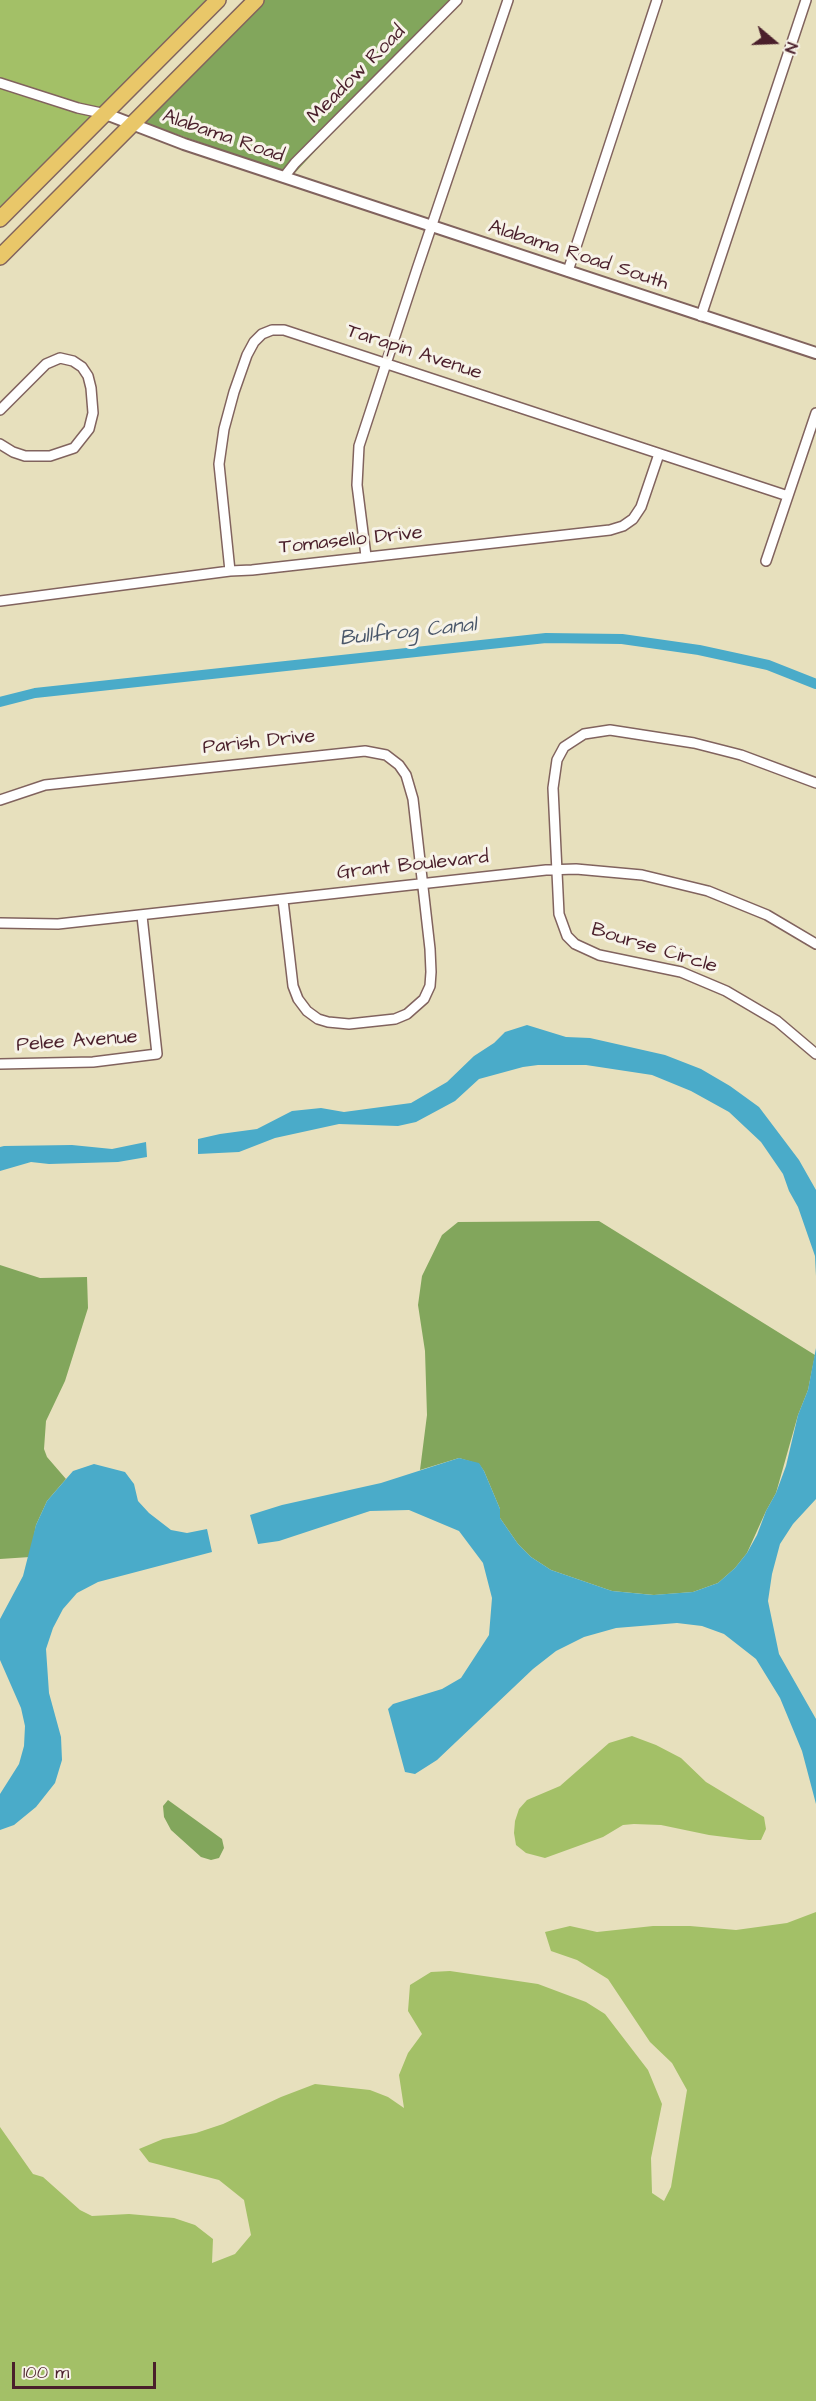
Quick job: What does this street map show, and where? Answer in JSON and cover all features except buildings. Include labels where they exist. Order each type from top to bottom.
[{"type":"highway","points":[[0,219],[218,0]]},
{"type":"highway","points":[[0,257],[256,0]]},
{"type":"street","name":"Meadow Road","points":[[284,177],[294,163],[457,0]]},
{"type":"street","points":[[366,556],[357,485],[357,459],[363,432],[508,0]]},
{"type":"street","points":[[568,271],[657,0]]},
{"type":"street","points":[[701,316],[806,0]]},
{"type":"street","points":[[0,83],[78,108],[106,114]]},
{"type":"street","name":"Alabama Road","points":[[106,114],[328,192]]},
{"type":"street","name":"Alabama Road South","points":[[328,192],[816,353]]},
{"type":"street","name":"Tarapin Avenue","points":[[230,571],[219,465],[224,429],[243,365],[254,342],[262,334],[272,330],[284,330],[788,496]]},
{"type":"street","points":[[0,410],[46,364],[60,358],[73,361],[82,367],[88,376],[93,413],[89,429],[74,448],[50,456],[26,456],[13,452],[0,444]]},
{"type":"street","points":[[766,561],[816,413]]},
{"type":"street","name":"Tomasello Drive","points":[[0,601],[230,571],[610,530],[623,526],[633,519],[641,507],[659,454]]},
{"type":"street","name":"Bourse Circle","points":[[816,783],[741,755],[694,743],[610,730],[584,734],[564,747],[557,760],[554,776],[559,914],[567,936],[575,944],[599,955],[681,972],[726,991],[771,1016],[816,1054]]},
{"type":"street","name":"Parish Drive","points":[[0,800],[45,786],[324,754],[376,751],[399,765],[410,786],[421,884]]},
{"type":"street","name":"Grant Boulevard","points":[[0,923],[46,924],[142,916],[557,870],[602,871],[642,875],[708,891],[767,915],[816,944]]},
{"type":"street","points":[[283,900],[290,961],[298,999],[307,1011],[318,1019],[328,1022],[349,1024],[375,1022],[407,1014],[424,999],[430,986],[430,949],[421,884]]},
{"type":"street","name":"Pelee Avenue","points":[[0,1064],[93,1062],[157,1054],[142,916]]},
{"type":"green space","points":[[0,0],[210,0],[0,211]]},
{"type":"green space","points":[[263,0],[455,0],[293,175],[142,122]]},
{"type":"green space","points":[[599,1221],[815,1355],[808,1390],[798,1415],[776,1493],[747,1553],[718,1583],[693,1592],[654,1595],[612,1591],[551,1570],[531,1557],[518,1544],[500,1518],[500,1509],[479,1464],[459,1458],[420,1470],[427,1415],[425,1351],[418,1305],[422,1276],[442,1235],[458,1222]]},
{"type":"green space","points":[[0,1265],[40,1278],[87,1277],[88,1308],[65,1381],[46,1421],[44,1449],[47,1457],[66,1479],[47,1501],[36,1525],[30,1557],[0,1559]]},
{"type":"green space","points":[[632,1736],[681,1758],[706,1782],[764,1817],[766,1829],[761,1840],[709,1835],[661,1825],[634,1824],[623,1825],[603,1837],[545,1858],[526,1853],[516,1845],[515,1821],[519,1809],[527,1800],[560,1786],[609,1743]]},
{"type":"green space","points":[[168,1800],[222,1839],[224,1848],[219,1858],[211,1860],[201,1857],[171,1830],[164,1817],[163,1806]]},
{"type":"green space","points":[[816,1912],[816,2401],[0,2401],[0,2127],[33,2174],[43,2177],[80,2210],[92,2216],[129,2214],[174,2218],[195,2225],[213,2239],[212,2263],[235,2254],[251,2235],[244,2200],[219,2180],[149,2162],[139,2149],[163,2139],[196,2133],[223,2124],[315,2084],[370,2090],[388,2097],[404,2108],[399,2075],[408,2053],[422,2034],[408,2011],[410,1985],[431,1972],[450,1971],[538,1984],[586,2002],[605,2014],[648,2070],[662,2104],[651,2158],[652,2193],[664,2201],[671,2187],[687,2090],[672,2063],[650,2042],[608,1979],[577,1960],[551,1951],[545,1932],[570,1926],[597,1932],[653,1926],[736,1930],[787,1923]]},
{"type":"water","points":[[527,1025],[566,1037],[590,1038],[665,1055],[701,1069],[759,1107],[799,1160],[816,1190],[816,1276],[815,1256],[798,1207],[783,1174],[761,1142],[729,1112],[691,1091],[652,1075],[586,1065],[523,1067],[479,1079],[455,1101],[416,1122],[398,1126],[339,1124],[275,1138],[239,1152],[198,1154],[198,1139],[257,1129],[292,1111],[321,1108],[344,1112],[411,1103],[447,1082],[474,1056],[494,1043],[505,1032]]},
{"type":"water","points":[[146,1142],[147,1157],[118,1162],[49,1164],[31,1162],[0,1171],[0,1147],[4,1146],[72,1145],[112,1149]]},
{"type":"water","points":[[816,1348],[816,1499],[793,1524],[780,1544],[768,1601],[779,1654],[816,1719],[816,1804],[802,1751],[780,1698],[756,1659],[724,1634],[702,1626],[677,1623],[616,1628],[584,1637],[556,1651],[533,1669],[437,1760],[415,1774],[405,1772],[388,1709],[393,1704],[442,1689],[461,1678],[489,1635],[492,1598],[483,1563],[459,1531],[409,1510],[370,1511],[279,1541],[258,1544],[250,1515],[282,1505],[381,1483],[459,1458],[479,1463],[500,1509],[500,1518],[518,1544],[531,1557],[551,1570],[612,1591],[653,1595],[693,1592],[718,1583],[735,1568],[757,1535],[786,1466],[798,1415],[808,1390]]},
{"type":"water","points":[[94,1464],[125,1472],[134,1484],[138,1501],[171,1530],[187,1533],[207,1529],[212,1552],[98,1582],[77,1593],[63,1609],[46,1649],[49,1693],[61,1737],[62,1760],[55,1783],[36,1807],[14,1825],[0,1830],[0,1794],[19,1764],[24,1746],[25,1726],[21,1708],[0,1660],[0,1619],[23,1576],[36,1525],[47,1501],[73,1471]]},
{"type":"waterway","name":"Bullfrog Canal","points":[[0,702],[35,693],[546,638],[622,639],[699,650],[768,665],[816,684]]}]
